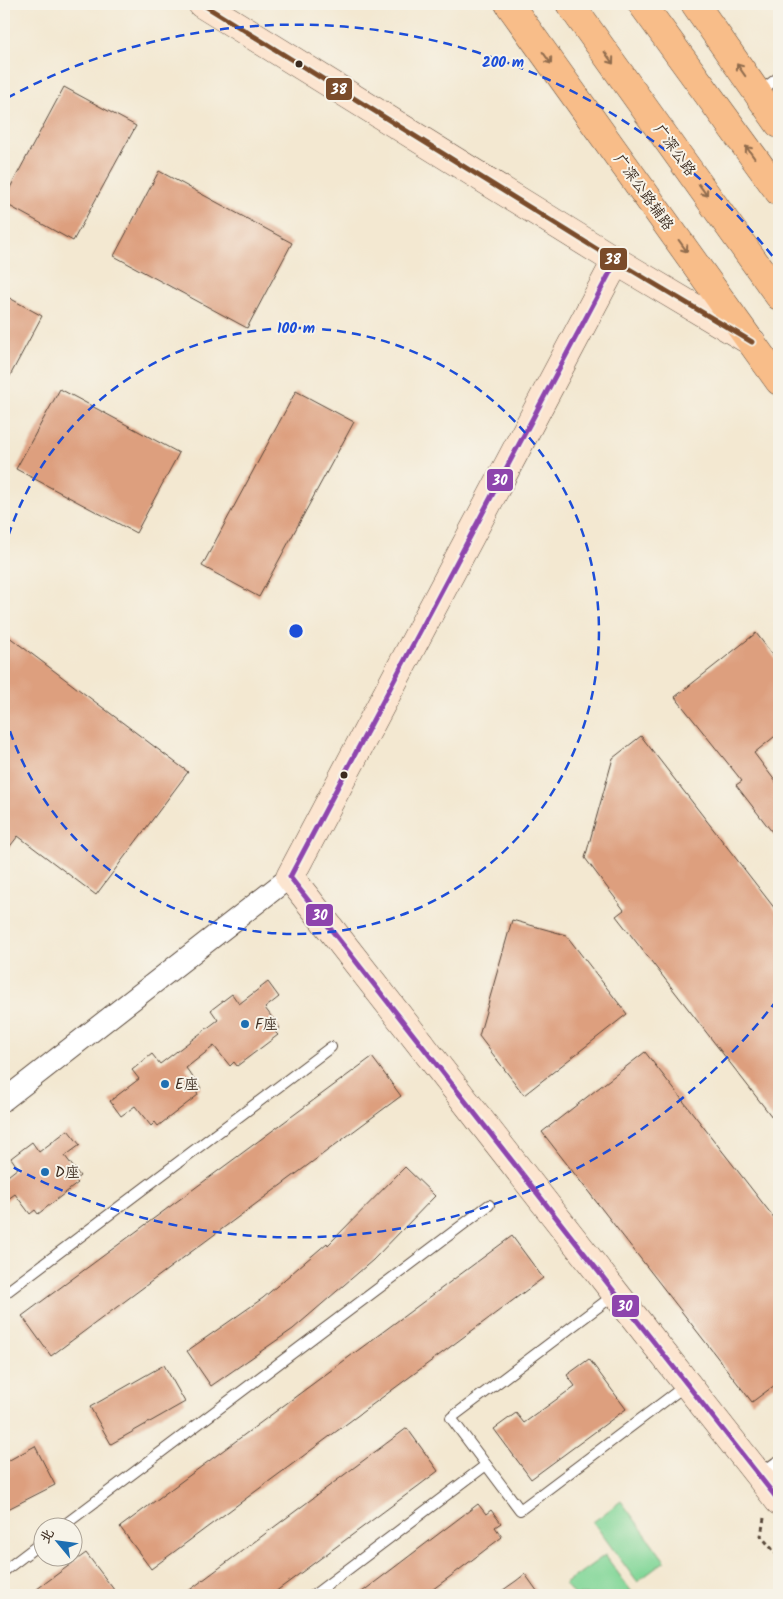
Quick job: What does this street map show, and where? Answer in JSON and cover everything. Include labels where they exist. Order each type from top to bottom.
[{"type":"main road","name":"广深公路辅路","points":[[509,4],[779,381]]},
{"type":"main road","name":"广深公路","points":[[570,4],[779,296]]},
{"type":"main road","points":[[642,4],[779,192]]},
{"type":"main road","points":[[695,4],[779,124]]},
{"type":"street","points":[[202,4],[616,261],[752,342]]},
{"type":"street","points":[[4,1100],[290,877],[616,261]]},
{"type":"street","points":[[290,877],[687,1384],[772,1484]]},
{"type":"lane","points":[[758,94],[779,77]]},
{"type":"lane","points":[[4,1294],[331,1047]]},
{"type":"lane","points":[[76,1516],[489,1205]]},
{"type":"lane","points":[[616,1294],[451,1418],[520,1510],[687,1384]]},
{"type":"lane","points":[[314,1595],[486,1465]]},
{"type":"lane","points":[[4,1571],[32,1550]]},
{"type":"path","points":[[772,1484],[761,1536],[779,1557]]},
{"type":"green space","points":[[621,1501],[665,1561],[637,1582],[593,1522]]},
{"type":"green space","points":[[605,1555],[634,1595],[574,1595],[565,1584]]},
{"type":"building","points":[[64,87],[136,126],[73,241],[4,203],[4,199]]},
{"type":"building","points":[[159,171],[292,243],[247,328],[114,256]]},
{"type":"building","points":[[4,295],[42,316],[4,387]]},
{"type":"building","points":[[60,389],[179,453],[136,533],[16,469]]},
{"type":"building","points":[[296,391],[354,422],[259,597],[202,566]]},
{"type":"building","points":[[4,633],[188,772],[96,895],[18,836],[4,854]]},
{"type":"building","points":[[756,633],[779,663],[779,733],[754,753],[779,786],[779,841],[736,785],[742,781],[675,697]]},
{"type":"building","points":[[641,736],[779,914],[779,1126],[616,916],[624,910],[585,858],[613,758]]},
{"type":"building","points":[[512,920],[566,935],[627,1014],[524,1095],[479,1036]]},
{"type":"building","points":[[268,982],[279,997],[265,1008],[280,1028],[275,1032],[278,1035],[237,1066],[234,1062],[230,1066],[214,1046],[186,1068],[201,1088],[196,1091],[198,1095],[158,1126],[155,1122],[151,1126],[135,1106],[121,1116],[110,1101],[139,1079],[132,1070],[152,1054],[160,1064],[218,1020],[211,1010],[232,994],[239,1004]]},
{"type":"building","points":[[645,1052],[779,1224],[779,1382],[752,1402],[542,1132]]},
{"type":"building","points":[[372,1057],[401,1096],[51,1356],[22,1316]]},
{"type":"building","name":"D座","points":[[68,1130],[80,1145],[65,1156],[80,1176],[75,1180],[78,1183],[38,1214],[35,1210],[30,1214],[15,1194],[4,1202],[4,1179],[18,1168],[11,1158],[32,1142],[39,1152]]},
{"type":"building","points":[[405,1167],[435,1196],[373,1260],[293,1329],[211,1386],[187,1351],[263,1298],[327,1243],[328,1245]]},
{"type":"building","points":[[512,1236],[543,1278],[151,1569],[120,1527]]},
{"type":"building","points":[[589,1359],[626,1409],[531,1479],[494,1429],[516,1413],[524,1423],[575,1386],[567,1375]]},
{"type":"building","points":[[164,1365],[185,1402],[111,1444],[90,1407]]},
{"type":"building","points":[[407,1428],[438,1471],[421,1484],[271,1595],[183,1595]]},
{"type":"building","points":[[35,1446],[55,1485],[4,1511],[4,1463]]},
{"type":"building","points":[[478,1504],[486,1514],[491,1510],[501,1523],[495,1527],[502,1537],[451,1576],[425,1595],[358,1595]]},
{"type":"building","points":[[86,1553],[118,1595],[29,1595],[68,1566],[82,1566],[82,1556]]},
{"type":"building","points":[[525,1574],[540,1595],[496,1595],[516,1581]]},
{"type":"transit line","name":"38","points":[[202,4],[616,261],[752,342]]},
{"type":"transit line","name":"30","points":[[616,261],[290,877],[779,1501]]},
{"type":"place","name":"F座","points":[[245,1024]]},
{"type":"place","name":"E座","points":[[165,1084]]},
{"type":"place","name":"D座","points":[[45,1172]]}]
